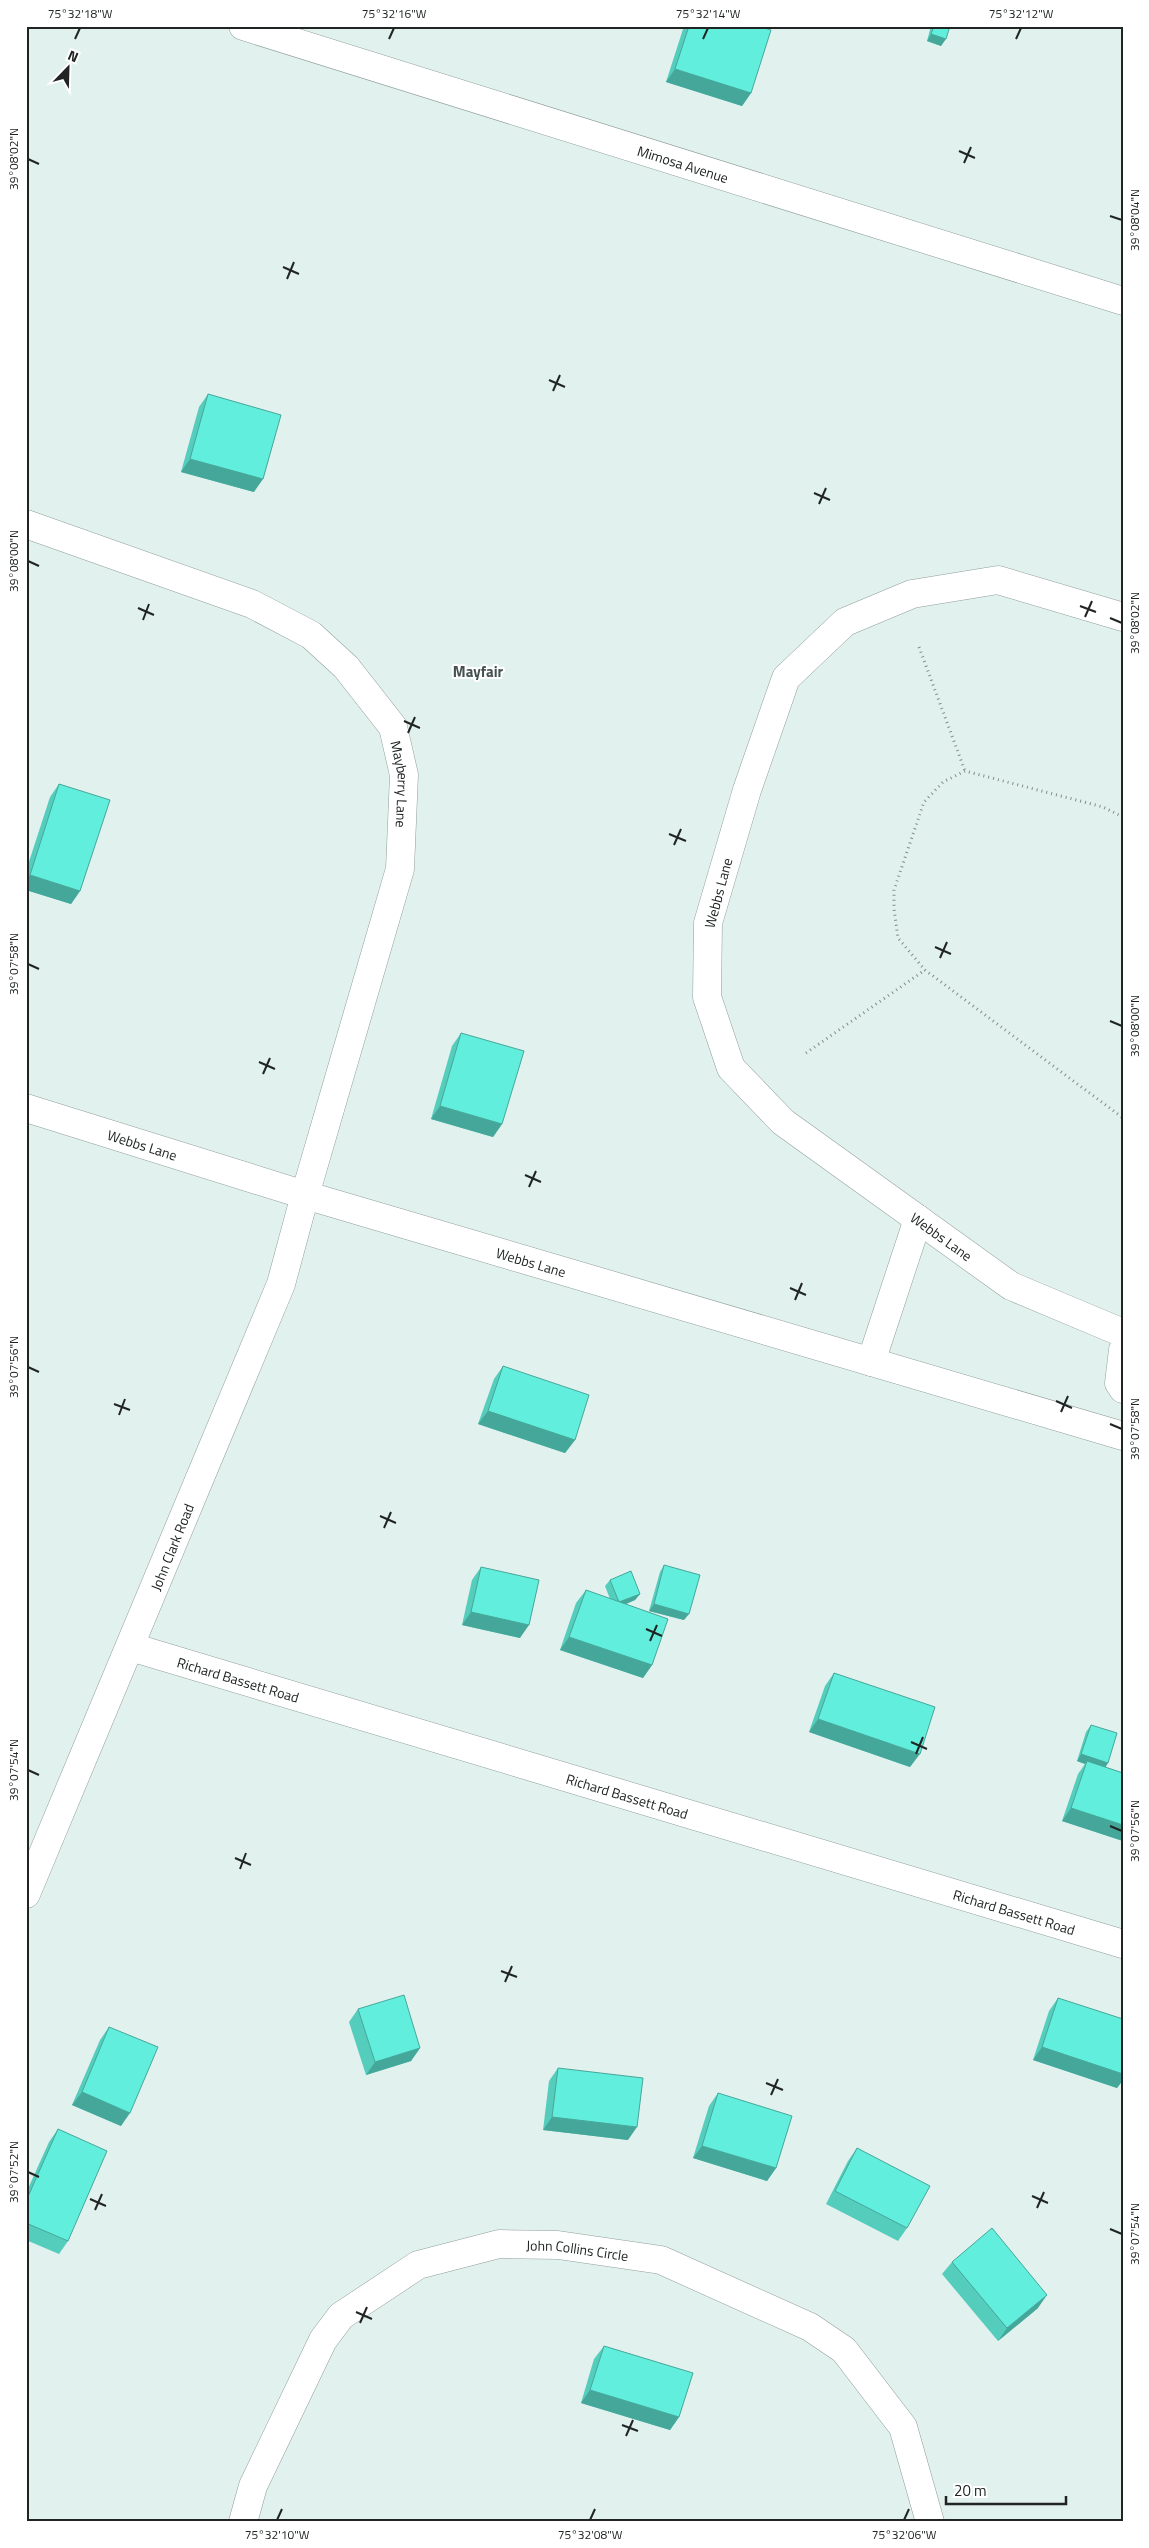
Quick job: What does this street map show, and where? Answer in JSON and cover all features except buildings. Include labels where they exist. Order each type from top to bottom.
[{"type":"street","name":"Mimosa Avenue","points":[[243,26],[1123,301]]},
{"type":"street","name":"Mayberry Lane","points":[[26,524],[252,604],[310,635],[346,667],[393,727],[404,775],[400,869],[305,1196]]},
{"type":"street","name":"Webbs Lane","points":[[1123,617],[998,580],[912,594],[845,622],[786,678],[754,772],[708,923],[707,997],[731,1068],[783,1122],[1011,1286],[1123,1332]]},
{"type":"street","name":"Webbs Lane","points":[[26,1108],[305,1196],[1123,1436]]},
{"type":"street","name":"John Clark Road","points":[[26,1894],[131,1647],[281,1284],[305,1196]]},
{"type":"street","points":[[870,1362],[918,1219]]},
{"type":"street","points":[[1123,1350],[1120,1383],[1123,1389]]},
{"type":"street","name":"Richard Bassett Road","points":[[131,1647],[1123,1944]]},
{"type":"street","name":"John Collins Circle","points":[[243,2522],[253,2486],[323,2340],[341,2316],[418,2265],[499,2244],[558,2245],[661,2260],[810,2327],[844,2350],[903,2426],[930,2522]]},
{"type":"path","points":[[919,647],[965,771]]},
{"type":"path","points":[[1123,816],[1103,807],[965,771],[943,782],[924,802],[894,890],[894,909],[898,938],[926,970],[1123,1118]]},
{"type":"path","points":[[806,1053],[926,970]]},
{"type":"district","name":"Mayfair","points":[[478,671]]}]
